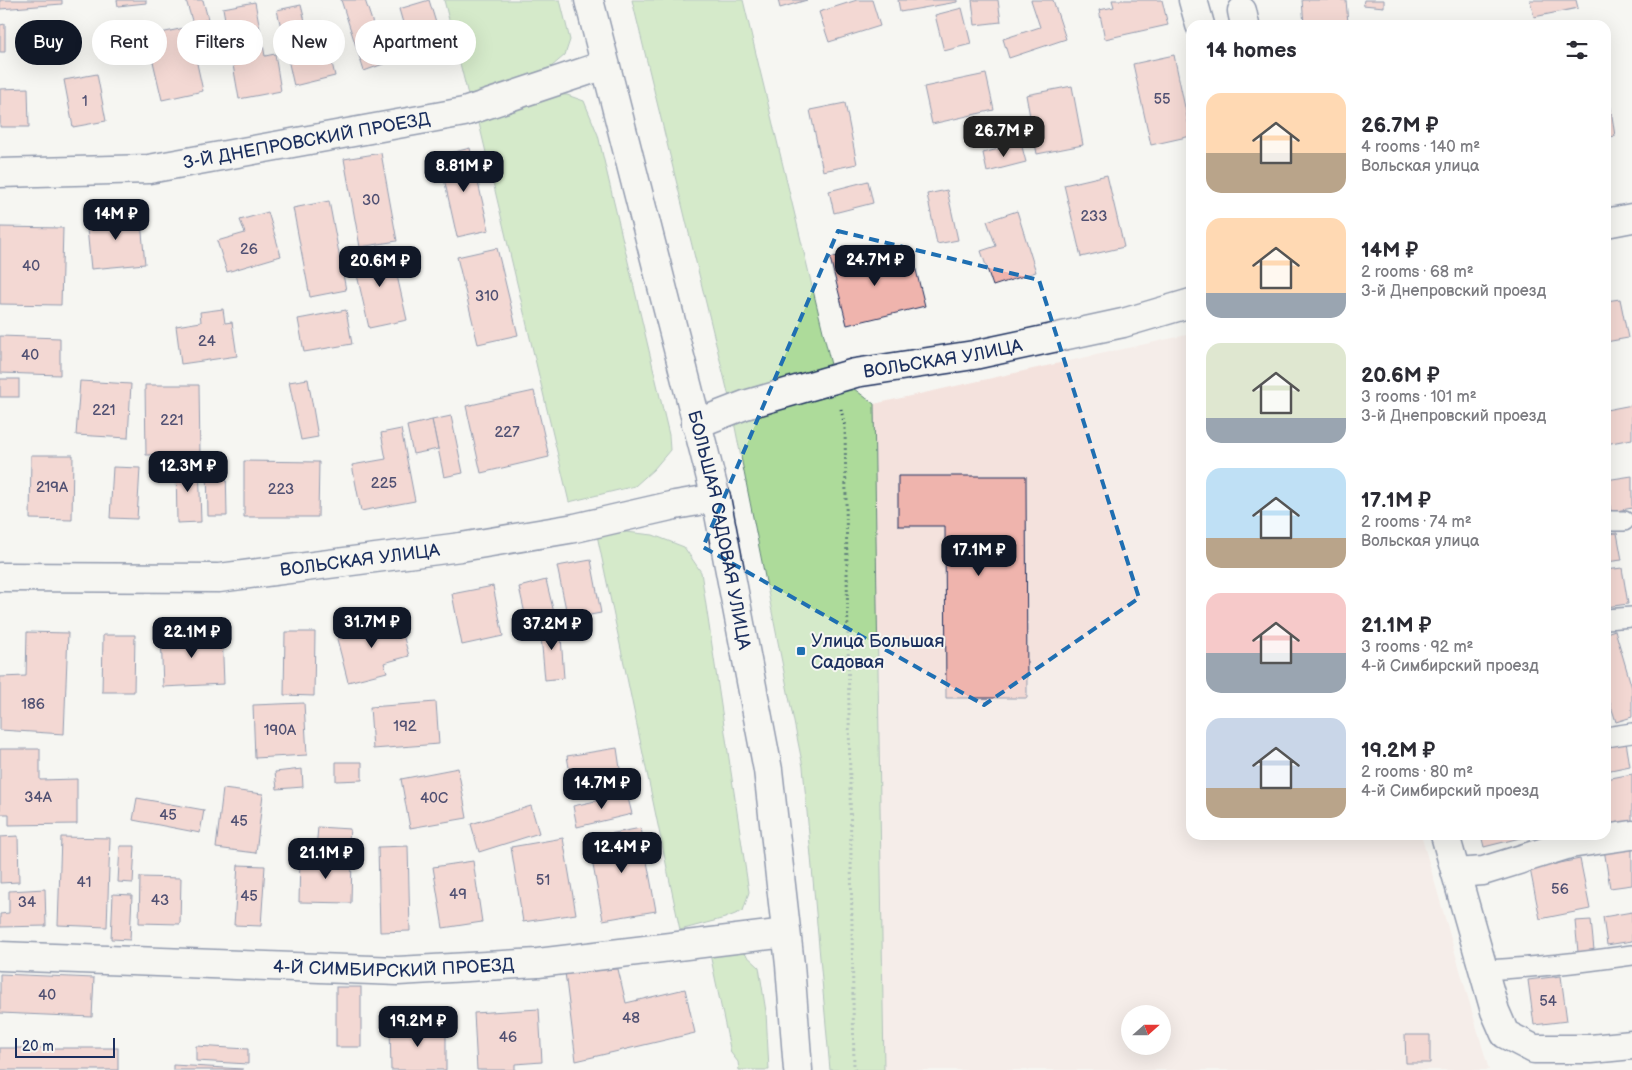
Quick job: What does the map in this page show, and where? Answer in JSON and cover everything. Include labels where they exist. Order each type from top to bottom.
[{"type":"street","name":"БОЛЬШАЯ САДОВАЯ УЛИЦА","points":[[589,0],[716,498],[768,770],[786,933],[798,1070]]},
{"type":"street","points":[[1193,0],[1199,20]]},
{"type":"street","name":"3-Й ДНЕПРОВСКИЙ ПРОЕЗД","points":[[0,173],[149,169],[464,112],[605,64]]},
{"type":"street","points":[[1611,222],[1632,218]]},
{"type":"street","name":"ВОЛЬСКАЯ УЛИЦА","points":[[696,424],[745,405],[855,373],[974,355],[1122,323],[1186,304]]},
{"type":"street","name":"ВОЛЬСКАЯ УЛИЦА","points":[[0,577],[219,578],[460,547],[575,528],[675,505],[716,498]]},
{"type":"street","points":[[1611,838],[1632,835]]},
{"type":"street","points":[[1447,840],[1495,1011],[1505,1034],[1534,1048],[1590,1049],[1632,1045]]},
{"type":"street","points":[[1456,874],[1483,871],[1570,844],[1598,840]]},
{"type":"street","name":"4-Й СИМБИРСКИЙ ПРОЕЗД","points":[[0,956],[398,971],[538,963],[786,933]]},
{"type":"lane","points":[[1611,619],[1632,617]]},
{"type":"lane","points":[[1611,736],[1632,732]]},
{"type":"lane","points":[[1483,970],[1632,955]]},
{"type":"path","points":[[834,379],[845,427],[854,1070]]},
{"type":"highlighted area","points":[[838,231],[1039,280],[1139,598],[984,705],[703,547]]},
{"type":"shaded area","points":[[1186,335],[1186,840],[1422,840],[1489,1070],[884,1070],[874,404]]},
{"type":"green space","points":[[444,0],[560,0],[570,40],[565,55],[551,67],[468,95],[460,65],[476,65],[476,20],[449,20]]},
{"type":"green space","points":[[632,0],[743,0],[833,373],[874,404],[884,1070],[830,1070],[803,767],[729,397]]},
{"type":"green space","points":[[551,94],[567,95],[584,101],[598,135],[669,435],[670,450],[654,469],[635,486],[569,502],[478,119]]},
{"type":"green space","points":[[626,532],[653,535],[684,547],[701,572],[749,892],[743,911],[725,918],[680,930],[597,535]]},
{"type":"green space","points":[[728,950],[744,953],[759,967],[766,1012],[769,1070],[739,1070],[738,1062],[731,1053],[710,954]]},
{"type":"building","points":[[0,0],[62,0],[62,4],[0,9]]},
{"type":"building","points":[[117,0],[146,0],[146,3],[118,6]]},
{"type":"building","points":[[186,0],[203,0],[208,19],[192,20]]},
{"type":"building","points":[[341,0],[365,0],[372,20],[355,20],[355,43]]},
{"type":"building","points":[[429,0],[435,20],[402,20],[399,9]]},
{"type":"building","points":[[778,0],[807,0],[780,8]]},
{"type":"building","points":[[857,0],[872,0],[880,26],[829,42],[819,12]]},
{"type":"building","points":[[898,0],[957,0],[957,2],[900,12]]},
{"type":"building","points":[[972,0],[998,0],[1001,22],[975,25]]},
{"type":"building","points":[[1031,0],[1053,0],[1066,39],[1009,58],[1003,39],[1040,27]]},
{"type":"building","points":[[1112,0],[1162,0],[1168,25],[1105,39],[1099,10],[1114,7]]},
{"type":"building","points":[[1302,0],[1346,0],[1348,20],[1304,20]]},
{"type":"building","points":[[1364,0],[1384,0],[1384,7],[1363,5]]},
{"type":"building","points":[[1530,0],[1576,0],[1578,8],[1534,17]]},
{"type":"building","points":[[255,2],[258,20],[225,20],[223,8]]},
{"type":"building","points":[[301,5],[305,20],[279,20],[277,10]]},
{"type":"building","points":[[962,8],[971,44],[944,51],[935,15]]},
{"type":"building","points":[[5,24],[5,52],[0,52],[0,25]]},
{"type":"building","points":[[177,30],[177,65],[197,65],[203,91],[162,100],[154,65],[167,65],[167,32]]},
{"type":"building","points":[[263,45],[265,56],[273,54],[273,65],[277,65],[281,91],[239,99],[233,65],[263,65]]},
{"type":"building","points":[[1174,55],[1186,112],[1186,137],[1151,145],[1133,64]]},
{"type":"building","points":[[289,65],[332,65],[335,76],[294,86]]},
{"type":"building","points":[[362,65],[380,65],[364,71]]},
{"type":"building","points":[[97,74],[106,121],[73,127],[64,80]]},
{"type":"building","points":[[986,74],[994,110],[932,124],[924,87]]},
{"type":"building","points":[[1072,86],[1083,145],[1037,154],[1026,95]]},
{"type":"building","points":[[28,88],[29,127],[0,127],[0,89]]},
{"type":"building","points":[[845,103],[857,164],[823,171],[810,110]]},
{"type":"building","points":[[1611,109],[1615,136],[1611,137]]},
{"type":"building","points":[[1021,143],[1026,162],[987,172],[983,153]]},
{"type":"building","points":[[470,148],[489,230],[457,237],[439,156]]},
{"type":"building","points":[[381,153],[397,241],[360,247],[344,159]]},
{"type":"building","points":[[1107,175],[1124,247],[1081,257],[1064,185]]},
{"type":"building","points":[[868,181],[873,203],[834,213],[829,191]]},
{"type":"building","points":[[947,190],[958,240],[937,244],[927,194]]},
{"type":"building","points":[[329,201],[346,290],[310,297],[293,208]]},
{"type":"building","points":[[1017,211],[1036,272],[993,286],[981,251],[996,246],[987,221]]},
{"type":"building","points":[[140,212],[145,264],[91,269],[86,218]]},
{"type":"building","points":[[268,212],[281,256],[227,272],[217,241],[245,233],[240,220]]},
{"type":"building","points":[[0,227],[63,228],[61,305],[0,304]]},
{"type":"building","points":[[876,247],[882,270],[914,262],[925,306],[847,325],[830,258]]},
{"type":"building","points":[[497,248],[518,335],[478,344],[457,257]]},
{"type":"building","points":[[391,249],[407,320],[369,328],[353,257]]},
{"type":"building","points":[[1620,299],[1628,338],[1611,341],[1611,300]]},
{"type":"building","points":[[223,309],[225,323],[232,322],[237,356],[181,364],[176,326],[201,322],[200,312]]},
{"type":"building","points":[[346,310],[352,344],[304,352],[298,319]]},
{"type":"building","points":[[0,336],[60,338],[60,375],[0,373]]},
{"type":"building","points":[[0,379],[19,379],[19,397],[0,397]]},
{"type":"building","points":[[308,379],[318,437],[301,440],[289,382]]},
{"type":"building","points":[[80,381],[131,384],[128,438],[76,435]]},
{"type":"building","points":[[145,385],[199,385],[200,454],[146,455]]},
{"type":"building","points":[[534,391],[549,457],[481,473],[466,406]]},
{"type":"building","points":[[1632,405],[1632,439],[1611,443],[1611,409]]},
{"type":"building","points":[[451,416],[463,473],[444,477],[432,420]]},
{"type":"building","points":[[432,420],[438,449],[413,454],[407,426]]},
{"type":"building","points":[[401,429],[415,501],[361,511],[352,465],[386,459],[381,433]]},
{"type":"building","points":[[31,455],[73,455],[72,520],[30,519]]},
{"type":"building","points":[[244,461],[319,462],[318,517],[244,517]]},
{"type":"building","points":[[199,462],[201,522],[177,523],[176,463]]},
{"type":"building","points":[[207,465],[226,465],[227,516],[208,516]]},
{"type":"building","points":[[113,467],[140,468],[137,519],[110,518]]},
{"type":"building","points":[[898,476],[1026,476],[1027,698],[946,698],[945,526],[898,526]]},
{"type":"building","points":[[1632,476],[1632,508],[1611,512],[1611,479]]},
{"type":"building","points":[[1617,533],[1622,560],[1611,561],[1611,534]]},
{"type":"building","points":[[591,560],[601,613],[568,619],[557,566]]},
{"type":"building","points":[[1622,568],[1628,604],[1611,606],[1611,569]]},
{"type":"building","points":[[546,580],[555,617],[527,623],[519,587]]},
{"type":"building","points":[[493,586],[503,636],[462,645],[452,594]]},
{"type":"building","points":[[398,617],[409,656],[384,663],[387,672],[348,682],[337,639],[358,633],[356,628]]},
{"type":"building","points":[[560,623],[564,678],[545,680],[540,625]]},
{"type":"building","points":[[1615,630],[1632,688],[1632,717],[1616,722],[1611,706],[1611,631]]},
{"type":"building","points":[[27,632],[68,633],[64,734],[0,730],[0,677],[26,676]]},
{"type":"building","points":[[222,632],[224,684],[163,687],[161,634]]},
{"type":"building","points":[[285,632],[315,632],[314,696],[284,695]]},
{"type":"building","points":[[103,635],[135,635],[134,692],[102,692]]},
{"type":"building","points":[[436,702],[439,744],[373,749],[370,707]]},
{"type":"building","points":[[304,703],[307,755],[255,758],[253,705]]},
{"type":"building","points":[[1626,742],[1630,766],[1611,770],[1611,744]]},
{"type":"building","points":[[617,748],[623,789],[574,797],[567,756]]},
{"type":"building","points":[[0,749],[40,749],[40,780],[77,779],[77,824],[9,825],[9,814],[0,814]]},
{"type":"building","points":[[336,762],[362,762],[362,780],[336,781]]},
{"type":"building","points":[[458,768],[467,818],[410,828],[401,779]]},
{"type":"building","points":[[302,769],[303,787],[277,789],[275,772]]},
{"type":"building","points":[[1632,774],[1632,827],[1613,831],[1611,822],[1611,778]]},
{"type":"building","points":[[223,789],[263,794],[256,853],[216,848]]},
{"type":"building","points":[[627,794],[632,814],[577,827],[573,806]]},
{"type":"building","points":[[137,798],[204,810],[200,833],[133,820]]},
{"type":"building","points":[[531,806],[539,833],[479,852],[471,824]]},
{"type":"building","points":[[318,827],[350,829],[348,852],[316,849]]},
{"type":"building","points":[[641,828],[656,911],[603,920],[588,838]]},
{"type":"building","points":[[18,836],[19,882],[0,883],[0,837]]},
{"type":"building","points":[[61,837],[110,838],[107,927],[58,925]]},
{"type":"building","points":[[563,838],[576,914],[523,922],[511,847]]},
{"type":"building","points":[[1482,840],[1512,840],[1484,847]]},
{"type":"building","points":[[1632,844],[1632,885],[1610,888],[1604,849]]},
{"type":"building","points":[[120,846],[135,846],[133,883],[118,882]]},
{"type":"building","points":[[408,846],[410,931],[380,932],[378,847]]},
{"type":"building","points":[[300,857],[352,858],[351,903],[299,902]]},
{"type":"building","points":[[1580,859],[1590,909],[1540,919],[1530,869]]},
{"type":"building","points":[[473,861],[482,922],[443,928],[433,867]]},
{"type":"building","points":[[238,865],[265,866],[261,926],[234,925]]},
{"type":"building","points":[[140,877],[181,878],[180,924],[139,923]]},
{"type":"building","points":[[45,889],[46,926],[0,927],[0,914],[9,913],[9,891]]},
{"type":"building","points":[[113,894],[132,895],[130,940],[111,939]]},
{"type":"building","points":[[1632,912],[1632,941],[1607,945],[1603,917]]},
{"type":"building","points":[[1591,920],[1594,950],[1578,952],[1575,921]]},
{"type":"building","points":[[618,969],[626,1003],[685,989],[695,1033],[576,1061],[565,972]]},
{"type":"building","points":[[0,974],[94,978],[92,1017],[0,1013]]},
{"type":"building","points":[[1561,976],[1567,1021],[1534,1025],[1528,980]]},
{"type":"building","points":[[336,987],[361,987],[361,1047],[336,1047]]},
{"type":"building","points":[[539,1009],[542,1062],[515,1064],[515,1070],[477,1070],[474,1013]]},
{"type":"building","points":[[390,1026],[446,1026],[446,1070],[391,1070]]},
{"type":"building","points":[[1405,1035],[1430,1035],[1430,1063],[1406,1063]]},
{"type":"building","points":[[196,1046],[248,1049],[248,1064],[196,1061]]},
{"type":"building","points":[[0,1048],[118,1048],[118,1070],[0,1070]]},
{"type":"building","points":[[173,1065],[243,1069],[243,1070],[173,1070]]},
{"type":"place","name":"Улица Большая Садовая","points":[[801,651]]}]
